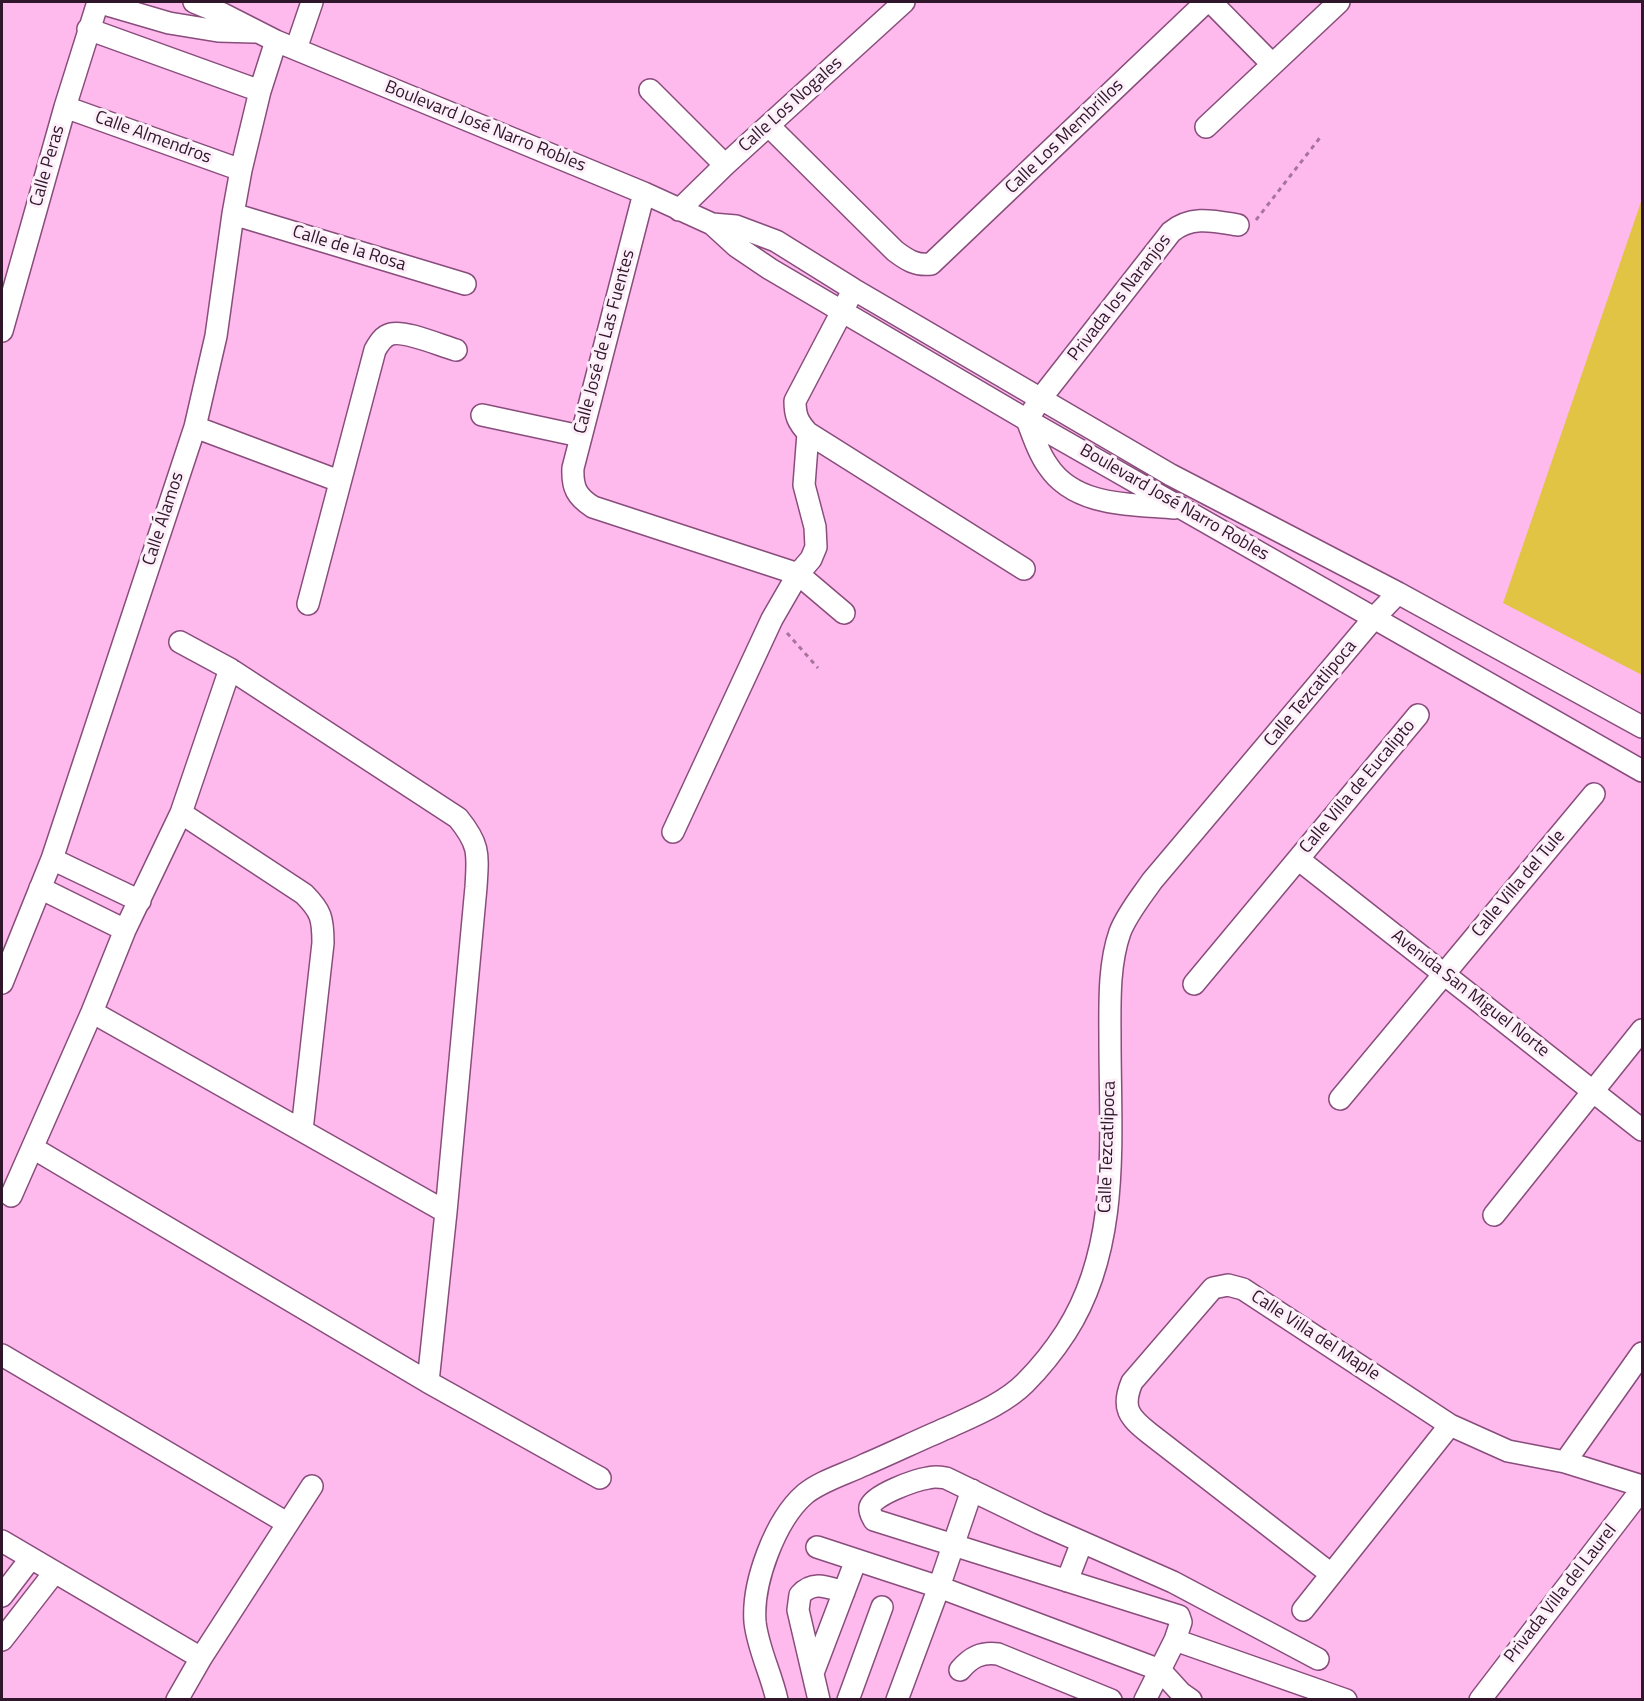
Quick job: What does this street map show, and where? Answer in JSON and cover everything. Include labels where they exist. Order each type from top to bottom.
[{"type":"street","name":"Boulevard José Narro Robles","points":[[97,2],[169,23],[267,37]]},
{"type":"street","name":"Calle Peras","points":[[2,331],[97,2]]},
{"type":"street","name":"Boulevard José Narro Robles","points":[[194,2],[267,37],[644,193],[712,224],[736,226],[776,241],[1171,476],[1398,593],[1642,727]]},
{"type":"street","points":[[296,49],[312,2]]},
{"type":"street","name":"Calle Los Nogales","points":[[679,210],[725,165],[904,2]]},
{"type":"street","points":[[1208,2],[1272,64]]},
{"type":"street","name":"Calle Los Membrillos","points":[[769,126],[895,251],[906,260],[919,265],[928,265],[935,261],[1208,2]]},
{"type":"street","points":[[1206,127],[1339,2]]},
{"type":"street","points":[[88,28],[260,91]]},
{"type":"street","name":"Calle Álamos","points":[[2,983],[52,859],[195,427],[216,336],[233,214],[260,91],[267,37]]},
{"type":"street","points":[[650,90],[725,165]]},
{"type":"street","name":"Calle Almendros","points":[[65,107],[241,170]]},
{"type":"street","name":"Calle José de Las Fuentes","points":[[644,193],[580,436],[572,481],[576,492],[594,507],[798,574]]},
{"type":"street","name":"Calle de la Rosa","points":[[233,214],[465,285]]},
{"type":"street","name":"Privada los Naranjos","points":[[1027,420],[1041,398],[1171,232],[1182,224],[1202,220],[1238,225]]},
{"type":"street","name":"Boulevard José Narro Robles","points":[[712,224],[736,246],[770,269],[1027,420],[1642,771]]},
{"type":"street","points":[[854,289],[795,401],[795,414],[808,433],[1024,569]]},
{"type":"street","points":[[308,604],[375,350],[381,339],[391,334],[401,333],[456,350]]},
{"type":"street","points":[[482,415],[580,436]]},
{"type":"street","points":[[1027,420],[1046,464],[1054,476],[1078,493],[1099,500],[1184,509]]},
{"type":"street","points":[[195,427],[339,481]]},
{"type":"street","points":[[673,832],[772,620],[816,547],[815,527],[804,485],[808,433]]},
{"type":"street","points":[[798,574],[844,613]]},
{"type":"street","name":"Calle Tezcatlipoca","points":[[777,1700],[760,1648],[755,1603],[768,1554],[782,1523],[807,1492],[988,1409],[1024,1384],[1066,1332],[1083,1300],[1094,1269],[1109,1201],[1110,1022],[1113,964],[1120,931],[1152,881],[1374,618],[1398,593]]},
{"type":"street","points":[[180,642],[230,669],[458,818],[474,840],[478,858],[476,887],[428,1382]]},
{"type":"street","points":[[11,1196],[92,1012],[125,930],[181,813],[230,669]]},
{"type":"street","name":"Calle Villa de Eucalipto","points":[[1194,984],[1418,715]]},
{"type":"street","name":"Calle Villa del Tule","points":[[1340,1099],[1594,794]]},
{"type":"street","points":[[181,813],[304,894],[317,908],[323,922],[323,943],[302,1130]]},
{"type":"street","points":[[52,859],[140,901]]},
{"type":"street","name":"Avenida San Miguel Norte","points":[[1298,859],[1642,1130]]},
{"type":"street","points":[[40,888],[125,930]]},
{"type":"street","points":[[92,1012],[446,1212]]},
{"type":"street","points":[[1494,1215],[1642,1030]]},
{"type":"street","points":[[33,1148],[428,1382],[600,1478]]},
{"type":"street","name":"Calle Villa del Maple","points":[[1331,1574],[1130,1415],[1128,1391],[1137,1375],[1208,1292],[1219,1286],[1237,1286],[1450,1425],[1484,1442],[1508,1451],[1565,1462],[1642,1487]]},
{"type":"street","points":[[1565,1462],[1642,1353]]},
{"type":"street","points":[[2,1355],[287,1523]]},
{"type":"street","points":[[1303,1610],[1450,1425]]},
{"type":"street","points":[[1145,1700],[1175,1640],[1181,1622],[1179,1616],[874,1520],[870,1513],[870,1506],[875,1499],[914,1481],[946,1478],[1173,1582],[1318,1659]]},
{"type":"street","points":[[177,1700],[201,1658],[312,1486]]},
{"type":"street","name":"Privada Villa del Laurel","points":[[1480,1700],[1642,1487]]},
{"type":"street","points":[[897,1700],[972,1490]]},
{"type":"street","points":[[2,1541],[201,1658]]},
{"type":"street","points":[[1067,1581],[1082,1542]]},
{"type":"street","points":[[816,1547],[939,1587],[1160,1670],[1181,1693],[1191,1700]]},
{"type":"street","points":[[2,1596],[31,1558]]},
{"type":"street","points":[[813,1673],[856,1560]]},
{"type":"street","points":[[2,1640],[54,1573]]},
{"type":"street","points":[[819,1700],[798,1610],[800,1595],[811,1586],[819,1585],[844,1592]]},
{"type":"street","points":[[848,1700],[882,1607]]},
{"type":"street","points":[[1175,1640],[1346,1700]]},
{"type":"street","points":[[960,1670],[976,1655],[998,1654],[1112,1700]]},
{"type":"path","points":[[1238,225],[1255,221],[1322,135]]},
{"type":"path","points":[[772,620],[798,644],[818,668]]},
{"type":"shaded area","points":[[1642,199],[1642,675],[1503,603]]}]
